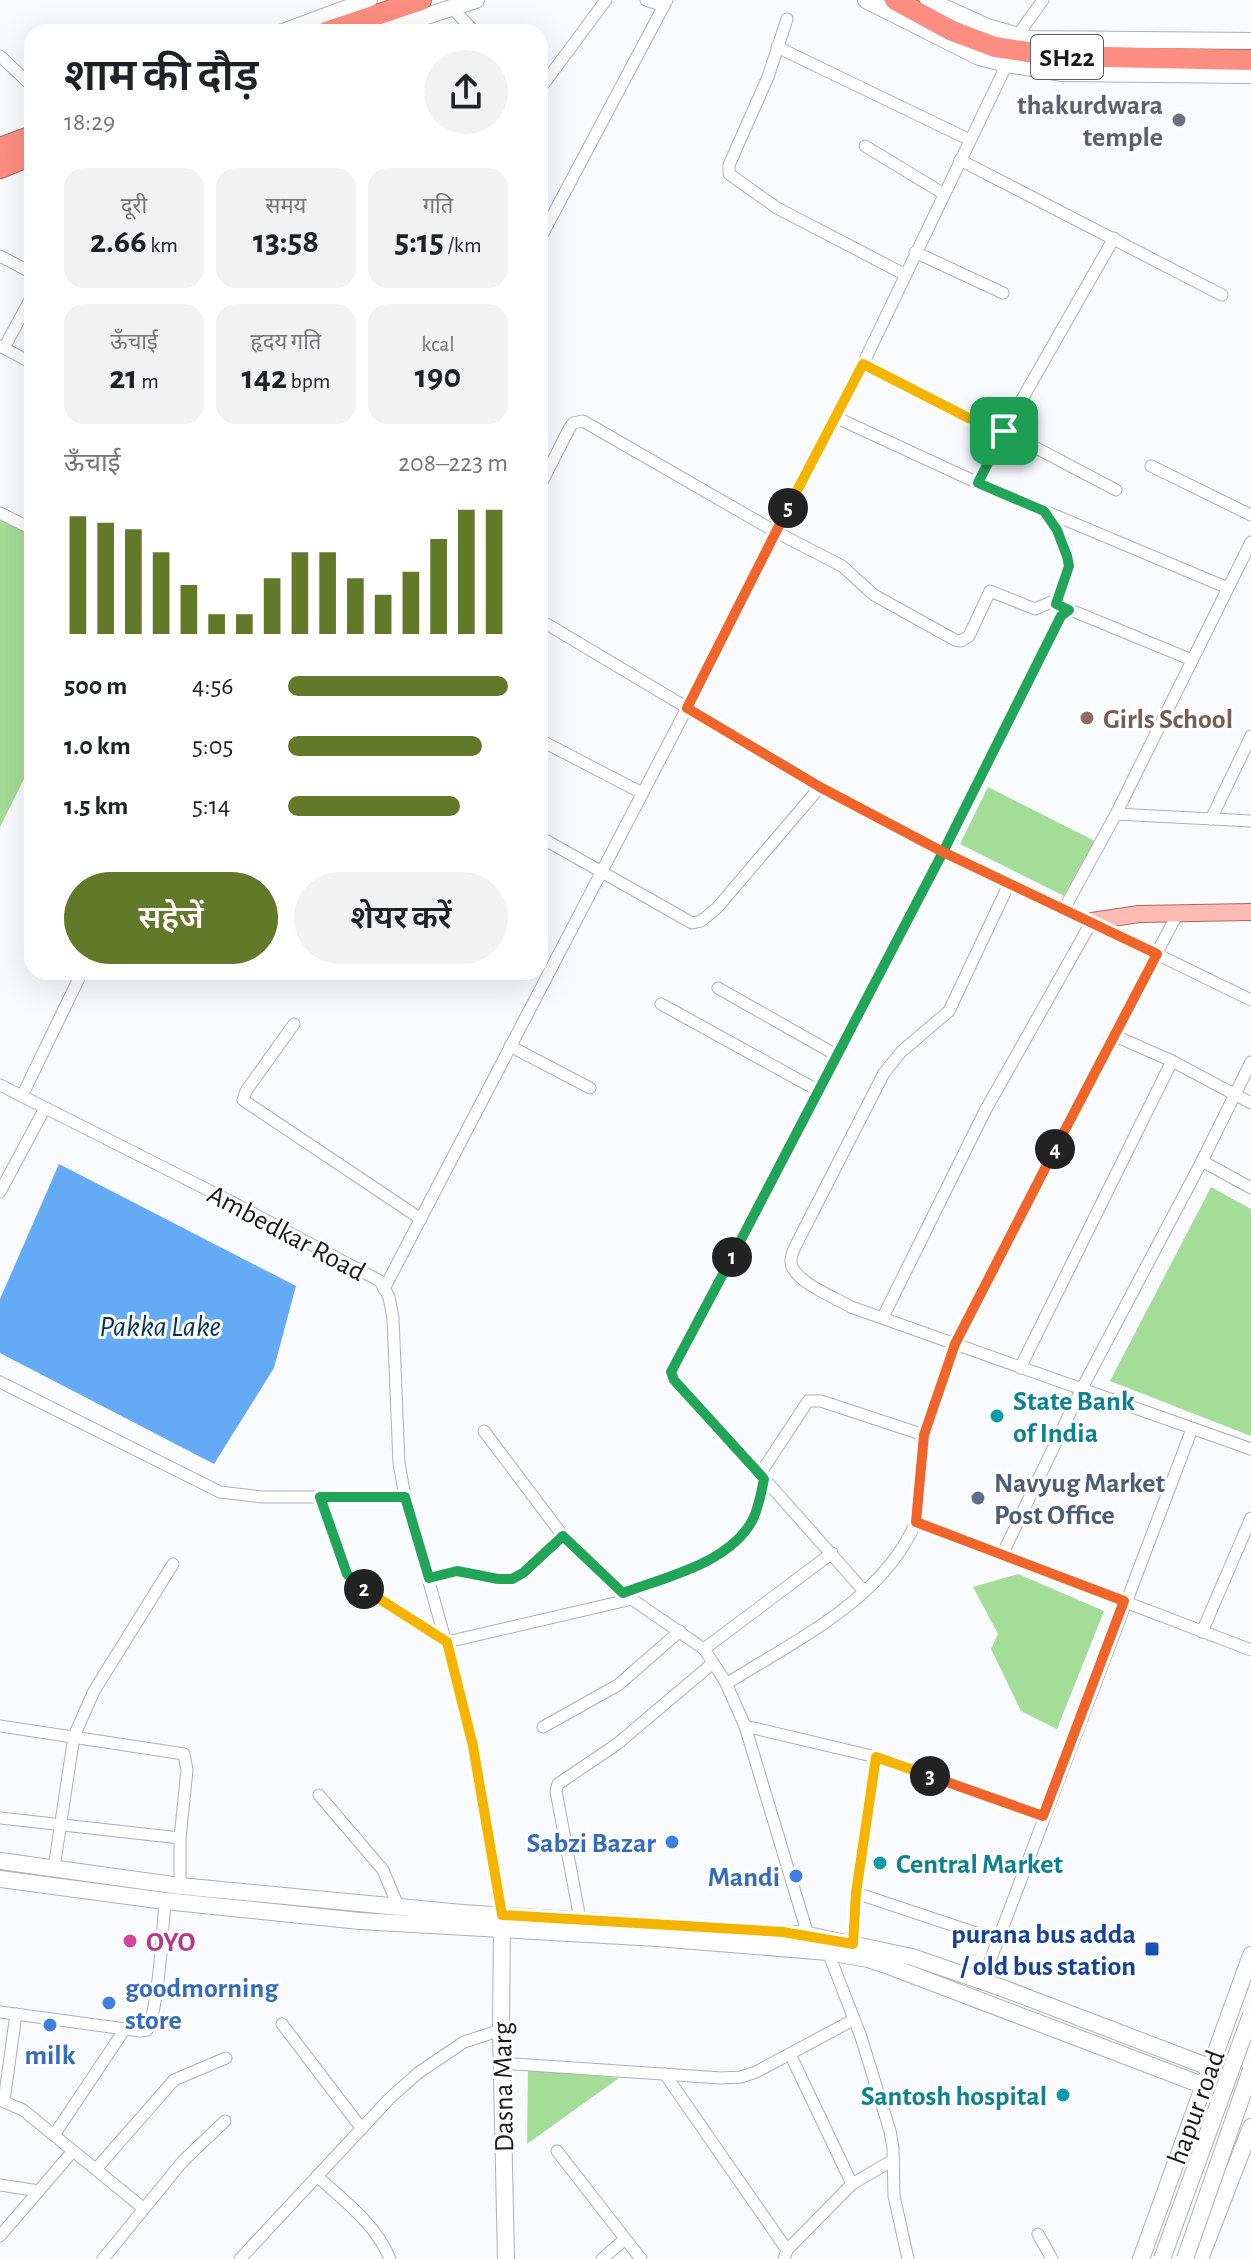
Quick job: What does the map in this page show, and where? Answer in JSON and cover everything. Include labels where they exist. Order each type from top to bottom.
[{"type":"highway","points":[[350,24],[421,0]]},
{"type":"highway","name":"SH22","points":[[895,0],[952,31],[1004,48],[1054,56],[1251,60]]},
{"type":"highway","points":[[0,148],[24,139]]},
{"type":"highway","points":[[0,168],[24,158]]},
{"type":"main road","points":[[1092,921],[1139,914],[1251,912]]},
{"type":"street","points":[[301,24],[350,2],[369,0]]},
{"type":"street","points":[[401,24],[476,0]]},
{"type":"street","points":[[548,78],[606,0]]},
{"type":"street","points":[[548,224],[665,3],[646,0]]},
{"type":"street","points":[[866,0],[979,57],[1007,64],[1062,73],[1251,75]]},
{"type":"street","points":[[1017,36],[1043,0]]},
{"type":"street","points":[[934,1],[987,27],[1029,39],[1251,41]]},
{"type":"street","points":[[451,7],[467,24]]},
{"type":"street","points":[[787,19],[768,77],[729,165],[729,174],[777,208],[904,274]]},
{"type":"street","points":[[777,47],[970,140]]},
{"type":"street","points":[[0,56],[24,78]]},
{"type":"street","points":[[548,973],[863,364],[1007,64]]},
{"type":"street","points":[[865,146],[944,194]]},
{"type":"street","points":[[960,160],[1222,295]]},
{"type":"street","points":[[978,483],[1004,431],[1114,238]]},
{"type":"street","points":[[915,252],[1003,293]]},
{"type":"street","points":[[0,256],[24,269]]},
{"type":"street","points":[[24,310],[2,347],[24,359]]},
{"type":"street","points":[[863,364],[994,431],[1004,431],[1116,490]]},
{"type":"street","points":[[835,417],[978,483],[1228,588]]},
{"type":"street","points":[[548,471],[573,423],[583,421],[776,532],[842,566],[884,602],[961,641],[969,636],[990,591],[1035,609],[1051,602],[1192,660]]},
{"type":"street","points":[[1151,466],[1251,515]]},
{"type":"street","points":[[1044,511],[1057,530],[1069,566],[1056,604]]},
{"type":"street","points":[[0,513],[24,525]]},
{"type":"street","points":[[1064,909],[1116,814],[1251,542]]},
{"type":"street","points":[[864,1591],[683,1390],[671,1372],[838,1056],[1061,616],[1069,610]]},
{"type":"street","points":[[548,625],[820,787],[943,852],[1251,1000]]},
{"type":"street","points":[[1211,819],[1251,736]]},
{"type":"street","points":[[548,744],[642,793]]},
{"type":"street","points":[[548,841],[692,923],[701,921],[717,908],[820,787]]},
{"type":"street","points":[[1116,814],[1251,821]]},
{"type":"street","points":[[1009,884],[949,1011],[901,1052],[884,1073],[791,1257],[791,1264],[798,1276],[851,1307],[1251,1449]]},
{"type":"street","points":[[726,1684],[823,1623],[864,1591],[890,1566],[916,1522],[924,1435],[955,1344],[1178,913]]},
{"type":"street","points":[[883,1317],[985,1111],[1092,921]]},
{"type":"street","points":[[22,1096],[78,980]]},
{"type":"street","points":[[384,1289],[544,980]]},
{"type":"street","points":[[718,988],[838,1056]]},
{"type":"street","points":[[661,1004],[819,1091]]},
{"type":"street","points":[[294,1024],[246,1091],[243,1100],[421,1219]]},
{"type":"street","points":[[1113,1035],[1172,1061],[1251,1103]]},
{"type":"street","points":[[510,1046],[590,1088]]},
{"type":"street","points":[[1020,1368],[1172,1061]]},
{"type":"street","points":[[1003,1553],[1081,1390],[1251,1062]]},
{"type":"street","name":"Ambedkar Road","points":[[0,1085],[380,1281],[389,1297],[393,1318],[399,1463],[405,1497],[473,1746],[502,1922]]},
{"type":"street","points":[[0,1192],[45,1108]]},
{"type":"street","points":[[1202,1161],[1251,1188]]},
{"type":"street","points":[[0,1382],[220,1492],[237,1496],[405,1497]]},
{"type":"street","points":[[320,1497],[347,1574],[361,1587],[447,1642],[628,1596],[731,1545],[751,1523],[762,1476],[808,1401],[821,1401],[924,1435]]},
{"type":"street","points":[[982,1982],[1124,1601],[1192,1429]]},
{"type":"street","points":[[484,1431],[563,1536],[628,1596],[704,1649],[726,1684],[745,1726],[808,1935]]},
{"type":"street","points":[[1202,1632],[1251,1518]]},
{"type":"street","points":[[916,1522],[1251,1650]]},
{"type":"street","points":[[429,1578],[457,1571],[512,1579],[523,1573],[563,1536]]},
{"type":"street","points":[[704,1649],[832,1553]]},
{"type":"street","points":[[54,1868],[74,1736],[94,1691],[173,1564]]},
{"type":"street","points":[[543,1727],[618,1685],[680,1631]]},
{"type":"street","points":[[580,1919],[556,1791],[558,1784],[617,1744],[713,1663]]},
{"type":"street","points":[[0,1726],[184,1754],[187,1770],[180,1838],[180,1886]]},
{"type":"street","points":[[745,1726],[876,1757],[1043,1816]]},
{"type":"street","points":[[853,1944],[856,1893],[876,1757]]},
{"type":"street","points":[[319,1795],[383,1870],[398,1906]]},
{"type":"street","points":[[0,1818],[180,1838]]},
{"type":"street","points":[[0,1861],[180,1886],[398,1906],[502,1922],[828,1952],[889,1966],[1202,2085]]},
{"type":"street","points":[[0,1879],[165,1901],[360,1921],[580,1919],[808,1935],[912,1957],[1209,2067]]},
{"type":"street","points":[[856,1893],[997,1940]]},
{"type":"street","points":[[0,2012],[147,2030],[151,2024],[165,1901]]},
{"type":"street","name":"Dasna Marg","points":[[502,1922],[501,2063],[506,2259]]},
{"type":"street","points":[[828,1952],[890,2131],[894,2196],[908,2259]]},
{"type":"street","name":"hapur road","points":[[1141,2259],[1251,1955]]},
{"type":"street","points":[[16,2014],[2,2101],[23,2110],[143,2208]]},
{"type":"street","points":[[1162,2259],[1251,2015]]},
{"type":"street","points":[[501,2063],[741,2077],[853,2020]]},
{"type":"street","points":[[282,2024],[362,2129]]},
{"type":"street","points":[[54,2135],[125,2029]]},
{"type":"street","points":[[240,2259],[390,2098],[444,2054],[464,2042],[501,2030]]},
{"type":"street","points":[[1222,2032],[1251,2042]]},
{"type":"street","points":[[790,2054],[852,2184]]},
{"type":"street","points":[[96,2169],[174,2080],[226,2058]]},
{"type":"street","points":[[1185,2259],[1251,2070]]},
{"type":"street","points":[[665,2074],[787,2252],[798,2259]]},
{"type":"street","points":[[103,2259],[192,2151],[225,2121]]},
{"type":"street","points":[[1188,2126],[1244,2147]]},
{"type":"street","points":[[1200,2259],[1251,2127]]},
{"type":"street","points":[[0,2236],[73,2151]]},
{"type":"street","points":[[557,2151],[641,2259]]},
{"type":"street","points":[[787,2252],[852,2184],[893,2160]]},
{"type":"street","points":[[317,2176],[369,2225],[383,2243],[389,2258]]},
{"type":"street","points":[[0,2185],[39,2191]]},
{"type":"street","points":[[1038,2234],[1052,2259]]},
{"type":"street","points":[[602,2259],[625,2239]]},
{"type":"green space","points":[[0,513],[24,525],[24,779],[0,827]]},
{"type":"green space","points":[[988,787],[1095,841],[1066,897],[960,844]]},
{"type":"green space","points":[[1211,1187],[1251,1209],[1251,1436],[1110,1381]]},
{"type":"green space","points":[[1018,1574],[1104,1611],[1057,1729],[1021,1711],[991,1649],[998,1634],[973,1587]]},
{"type":"green space","points":[[528,2069],[619,2078],[527,2144]]},
{"type":"water","name":"Pakka Lake","points":[[59,1164],[296,1286],[274,1368],[214,1464],[0,1353],[0,1299]]},
{"type":"place","name":"thakurdwara temple","points":[[1179,120]]},
{"type":"place","name":"Girls School","points":[[1087,718]]},
{"type":"place","name":"State Bank of India","points":[[997,1416]]},
{"type":"place","name":"Navyug Market Post Office","points":[[978,1498]]},
{"type":"place","name":"Sabzi Bazar","points":[[672,1842]]},
{"type":"place","name":"Central Market","points":[[880,1863]]},
{"type":"place","name":"Mandi","points":[[796,1876]]},
{"type":"place","name":"OYO","points":[[130,1941]]},
{"type":"place","name":"purana bus adda / old bus station","points":[[1152,1949]]},
{"type":"place","name":"goodmorning store","points":[[109,2003]]},
{"type":"place","name":"milk","points":[[50,2025]]},
{"type":"place","name":"Santosh hospital","points":[[1063,2095]]},
{"type":"route","points":[[1004,431],[978,483],[1044,511],[1057,530],[1067,556],[1069,566],[1056,604],[1069,610],[1061,616],[943,852],[671,1372],[674,1380],[764,1479],[751,1523],[720,1553],[623,1593],[563,1536],[523,1573],[512,1579],[457,1571],[429,1578],[405,1497],[320,1497],[341,1562],[353,1581],[447,1642],[473,1746],[502,1915],[783,1932],[853,1944],[856,1893],[876,1757],[1043,1816],[1124,1601],[916,1522],[924,1435],[955,1344],[1157,954],[943,852],[820,787],[687,708],[863,364],[994,431],[1004,431]]}]
